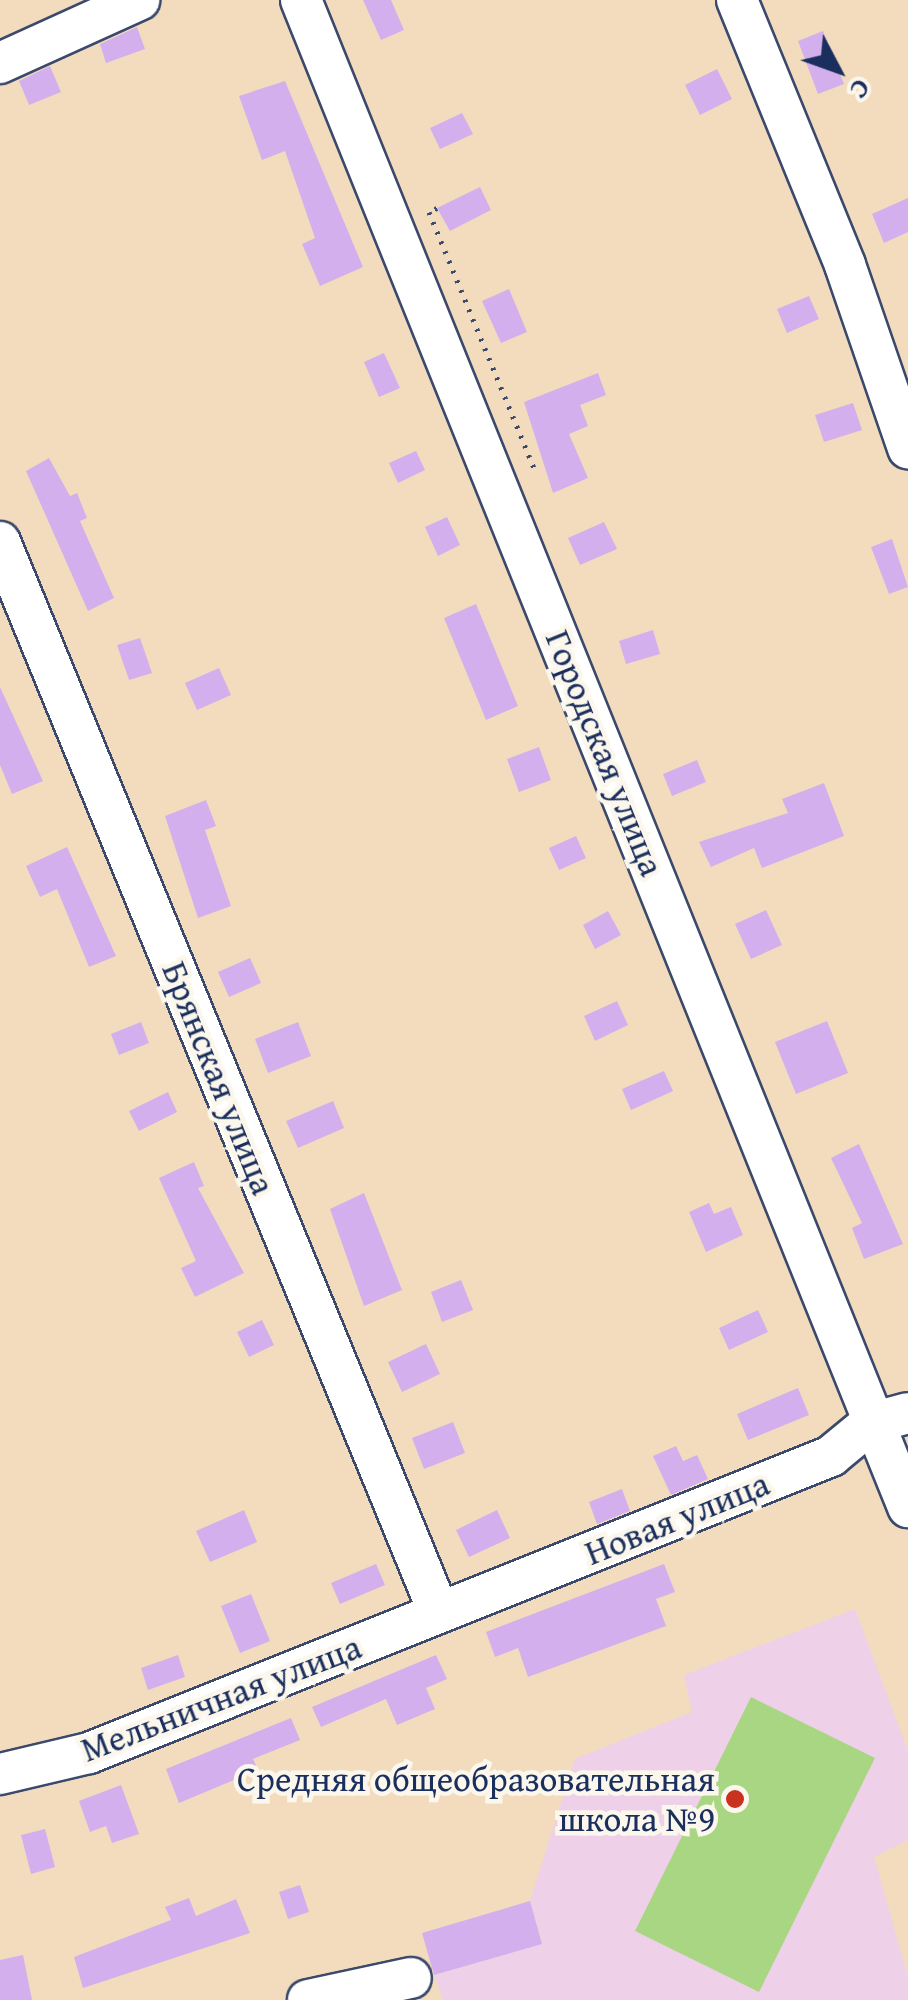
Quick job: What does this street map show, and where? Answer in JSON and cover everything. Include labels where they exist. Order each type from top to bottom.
[{"type":"street","points":[[0,62],[139,0]]},
{"type":"street","name":"Городская улица","points":[[301,0],[890,1418],[908,1507]]},
{"type":"street","points":[[737,0],[846,265],[908,448]]},
{"type":"street","name":"Брянская улица","points":[[0,542],[439,1613]]},
{"type":"street","name":"Новая улица","points":[[439,1613],[830,1456],[890,1418]]},
{"type":"street","name":"Мельничная улица","points":[[0,1774],[89,1753],[439,1613]]},
{"type":"street","points":[[308,2000],[411,1978]]},
{"type":"path","points":[[438,208],[429,212],[535,470]]},
{"type":"shaded area","name":"Средняя общеобразовательная школа №9","points":[[855,1609],[908,1751],[908,1840],[874,1857],[908,1977],[908,2000],[443,2000],[434,1975],[542,1943],[530,1901],[575,1759],[692,1712],[684,1675]]},
{"type":"green space","points":[[751,1697],[875,1758],[759,1992],[635,1931]]},
{"type":"building","points":[[363,0],[391,0],[404,30],[381,40]]},
{"type":"building","points":[[137,27],[145,49],[106,63],[100,44]]},
{"type":"building","points":[[823,31],[844,84],[818,94],[798,41]]},
{"type":"building","points":[[50,66],[61,92],[29,105],[19,81]]},
{"type":"building","points":[[717,69],[732,99],[700,115],[685,85]]},
{"type":"building","points":[[285,81],[363,267],[320,286],[302,244],[315,238],[285,151],[262,160],[239,96]]},
{"type":"building","points":[[462,113],[473,134],[440,149],[430,128]]},
{"type":"building","points":[[480,187],[491,210],[450,231],[437,208]]},
{"type":"building","points":[[908,198],[908,232],[884,243],[872,214]]},
{"type":"building","points":[[509,289],[527,332],[501,343],[482,301]]},
{"type":"building","points":[[809,296],[819,319],[787,333],[777,309]]},
{"type":"building","points":[[384,353],[400,388],[379,397],[364,362]]},
{"type":"building","points":[[598,373],[606,395],[580,405],[588,426],[569,434],[588,478],[553,493],[524,402]]},
{"type":"building","points":[[853,403],[862,430],[824,442],[815,415]]},
{"type":"building","points":[[416,451],[425,470],[398,483],[389,463]]},
{"type":"building","points":[[49,458],[70,496],[77,493],[87,518],[80,521],[114,598],[88,611],[26,471]]},
{"type":"building","points":[[447,517],[460,545],[438,556],[425,527]]},
{"type":"building","points":[[604,522],[617,549],[580,565],[568,538]]},
{"type":"building","points":[[892,539],[908,587],[889,594],[871,547]]},
{"type":"building","points":[[476,604],[518,706],[486,720],[444,618]]},
{"type":"building","points":[[653,630],[660,654],[626,664],[619,641]]},
{"type":"building","points":[[140,638],[152,673],[129,680],[117,645]]},
{"type":"building","points":[[219,668],[231,695],[197,710],[185,683]]},
{"type":"building","points":[[0,687],[43,781],[12,794],[0,765]]},
{"type":"building","points":[[539,747],[551,780],[519,792],[507,759]]},
{"type":"building","points":[[697,760],[706,782],[672,796],[663,774]]},
{"type":"building","points":[[824,783],[844,836],[762,868],[754,848],[711,867],[699,842],[788,813],[782,799]]},
{"type":"building","points":[[206,800],[216,826],[205,830],[231,906],[198,918],[165,816]]},
{"type":"building","points":[[576,836],[586,858],[559,870],[549,848]]},
{"type":"building","points":[[67,847],[116,956],[89,967],[57,889],[40,897],[26,866]]},
{"type":"building","points":[[766,910],[782,945],[751,959],[735,924]]},
{"type":"building","points":[[608,911],[621,935],[595,949],[583,925]]},
{"type":"building","points":[[250,958],[261,983],[229,997],[218,972]]},
{"type":"building","points":[[617,1001],[628,1025],[595,1041],[584,1016]]},
{"type":"building","points":[[827,1021],[848,1073],[796,1094],[775,1042]]},
{"type":"building","points":[[141,1022],[149,1043],[119,1055],[111,1034]]},
{"type":"building","points":[[298,1022],[311,1056],[268,1073],[255,1039]]},
{"type":"building","points":[[664,1071],[673,1091],[631,1110],[622,1089]]},
{"type":"building","points":[[168,1092],[177,1112],[139,1131],[129,1111]]},
{"type":"building","points":[[333,1101],[344,1128],[298,1148],[286,1121]]},
{"type":"building","points":[[859,1144],[903,1244],[864,1259],[852,1228],[862,1223],[831,1158]]},
{"type":"building","points":[[194,1162],[204,1186],[198,1188],[244,1273],[195,1297],[181,1268],[196,1261],[159,1178]]},
{"type":"building","points":[[364,1193],[402,1290],[364,1306],[330,1209]]},
{"type":"building","points":[[709,1203],[714,1214],[731,1207],[743,1235],[706,1252],[689,1212]]},
{"type":"building","points":[[461,1280],[473,1310],[442,1322],[431,1292]]},
{"type":"building","points":[[758,1310],[768,1332],[729,1350],[719,1328]]},
{"type":"building","points":[[262,1320],[274,1345],[249,1357],[237,1332]]},
{"type":"building","points":[[426,1344],[440,1374],[402,1392],[388,1362]]},
{"type":"building","points":[[798,1388],[809,1415],[748,1440],[737,1414]]},
{"type":"building","points":[[453,1422],[465,1453],[424,1469],[412,1438]]},
{"type":"building","points":[[676,1446],[683,1461],[697,1455],[708,1479],[671,1495],[653,1456]]},
{"type":"building","points":[[622,1489],[630,1511],[597,1524],[589,1502]]},
{"type":"building","points":[[244,1510],[257,1542],[210,1562],[196,1531]]},
{"type":"building","points":[[497,1510],[510,1538],[469,1557],[456,1530]]},
{"type":"building","points":[[376,1564],[385,1585],[340,1604],[331,1583]]},
{"type":"building","points":[[664,1564],[675,1592],[656,1599],[666,1626],[528,1677],[518,1648],[495,1657],[486,1632]]},
{"type":"building","points":[[251,1594],[270,1641],[240,1653],[221,1606]]},
{"type":"building","points":[[178,1655],[185,1677],[148,1690],[141,1668]]},
{"type":"building","points":[[436,1655],[447,1679],[426,1688],[435,1709],[397,1725],[386,1699],[321,1727],[312,1707]]},
{"type":"building","points":[[291,1718],[300,1740],[253,1759],[258,1770],[179,1803],[166,1769]]},
{"type":"building","points":[[121,1785],[139,1834],[112,1843],[106,1826],[90,1832],[79,1801]]},
{"type":"building","points":[[45,1829],[55,1867],[31,1874],[21,1835]]},
{"type":"building","points":[[300,1885],[309,1912],[288,1919],[279,1892]]},
{"type":"building","points":[[189,1898],[196,1916],[236,1899],[250,1933],[83,1988],[74,1957],[171,1920],[165,1907]]},
{"type":"building","points":[[530,1901],[542,1944],[434,1975],[422,1933]]},
{"type":"building","points":[[23,1955],[32,2000],[0,2000],[0,1960]]},
{"type":"place","name":"Средняя общеобразовательная школа №9","points":[[735,1799]]}]
